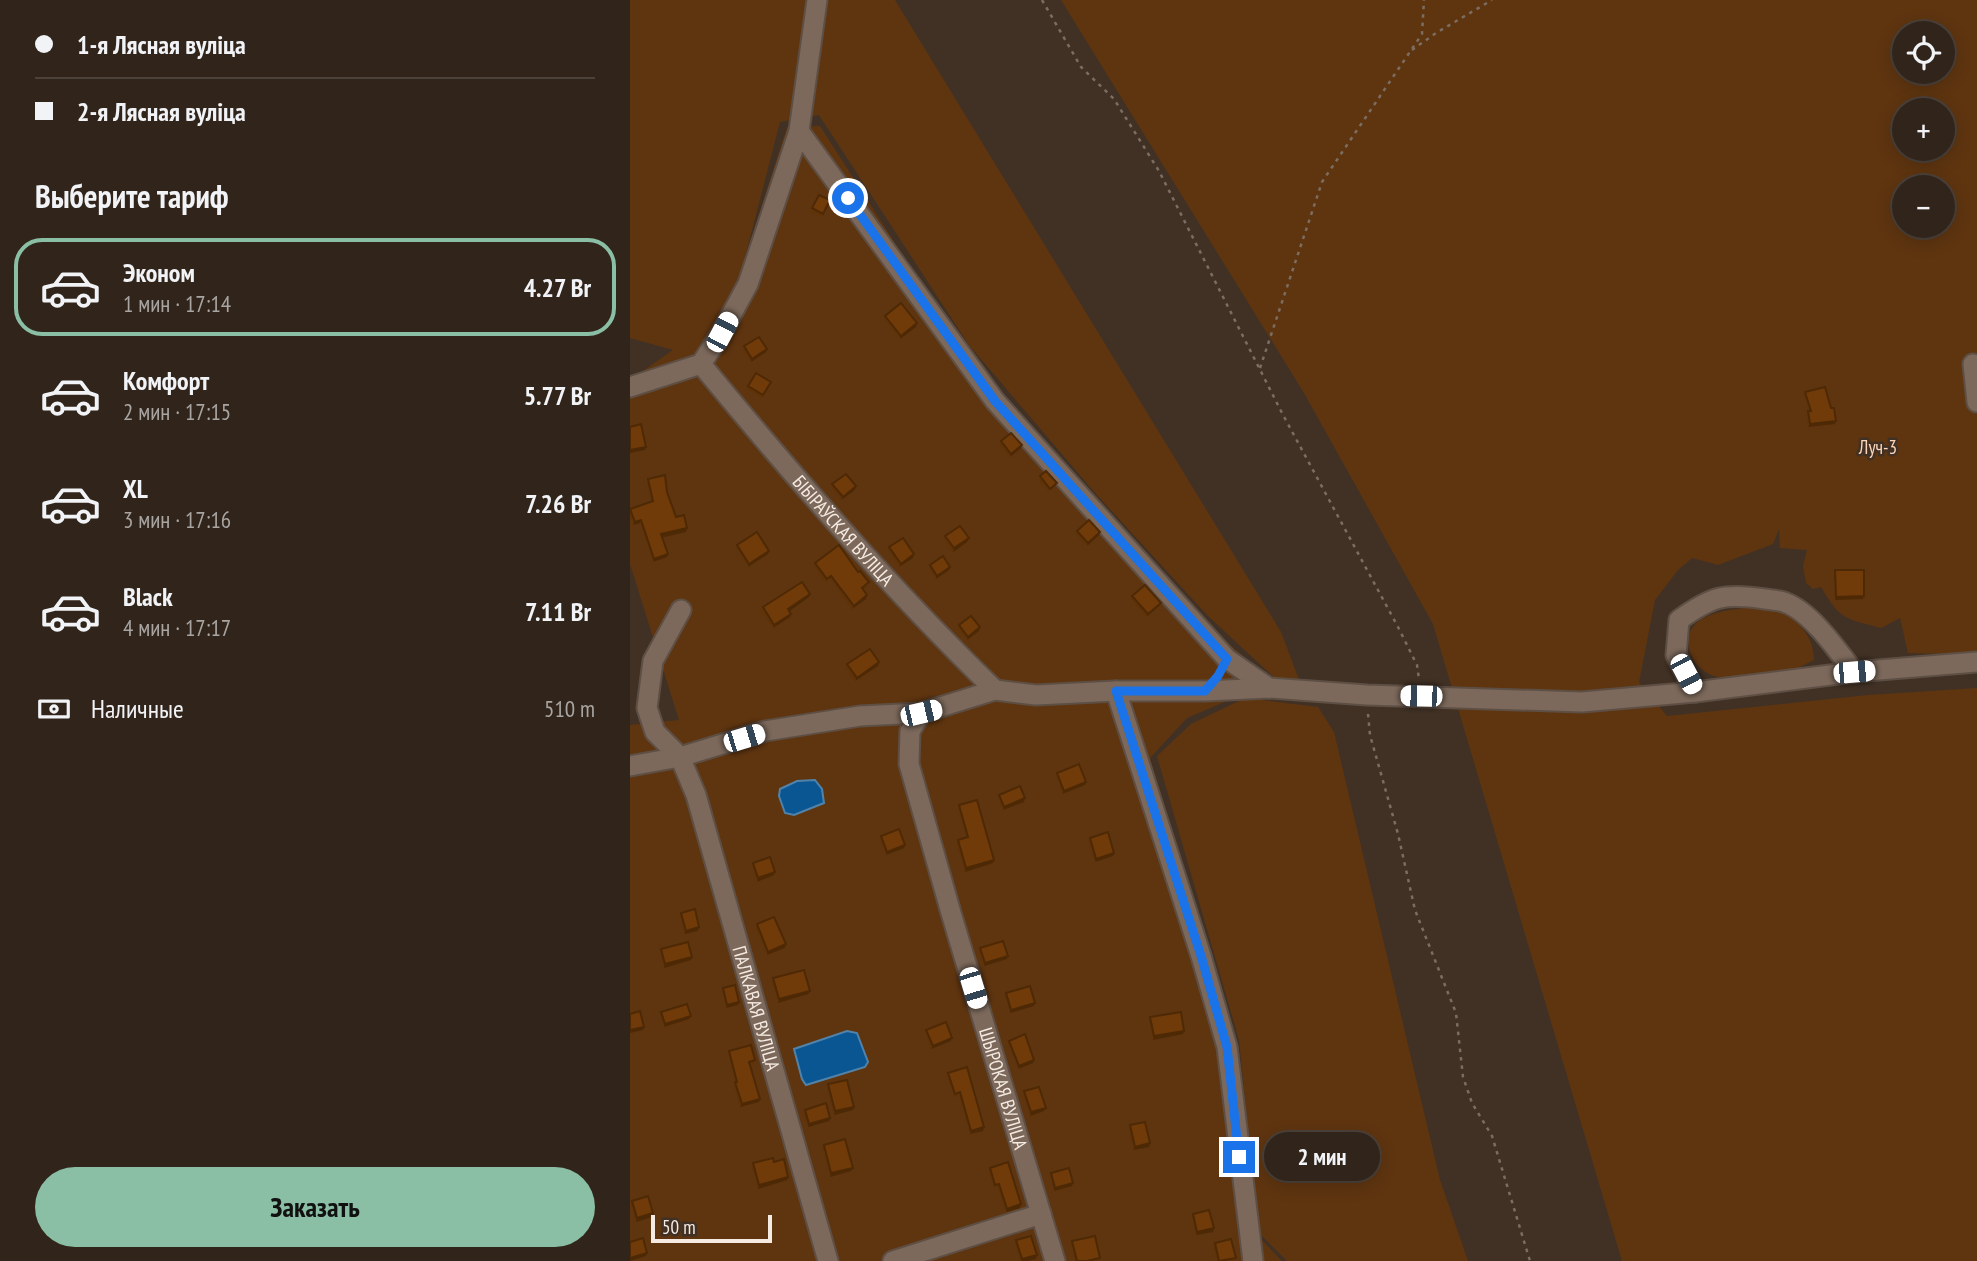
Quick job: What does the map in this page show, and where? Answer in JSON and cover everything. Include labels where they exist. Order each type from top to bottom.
[{"type":"street","points":[[630,387],[701,365],[748,284],[799,131],[817,0]]},
{"type":"street","points":[[799,131],[995,401],[1227,659],[1269,688]]},
{"type":"street","name":"БІБІРАЎСКАЯ ВУЛІЦА","points":[[701,365],[780,459],[937,633],[995,690]]},
{"type":"street","points":[[1973,365],[1977,402]]},
{"type":"street","points":[[1695,692],[1676,656],[1679,620],[1703,603],[1720,597],[1741,596],[1786,603],[1805,616],[1854,672]]},
{"type":"street","points":[[680,757],[655,732],[647,708],[653,660],[681,610]]},
{"type":"street","points":[[1205,691],[1218,676],[1227,659]]},
{"type":"street","points":[[630,766],[680,757],[765,731],[860,716],[921,713],[995,690],[1036,695],[1269,688],[1367,695],[1582,702],[1695,692],[1854,672],[1977,662]]},
{"type":"street","points":[[1116,691],[1201,956],[1227,1047],[1253,1261]]},
{"type":"street","name":"ШЫРОКАЯ ВУЛІЦА","points":[[921,713],[910,731],[909,764],[1055,1261]]},
{"type":"street","name":"ПАЛКАВАЯ ВУЛІЦА","points":[[680,757],[696,795],[828,1261]]},
{"type":"street","points":[[893,1261],[1041,1214]]},
{"type":"path","points":[[1042,0],[1081,67],[1114,99],[1159,171],[1417,665],[1421,696]]},
{"type":"path","points":[[1260,368],[1322,182],[1422,34],[1424,0]]},
{"type":"path","points":[[1409,53],[1436,33],[1492,0]]},
{"type":"path","points":[[1367,695],[1370,735],[1398,834],[1415,910],[1456,1013],[1463,1077],[1472,1103],[1492,1136],[1530,1261]]},
{"type":"green space","points":[[630,0],[895,0],[1281,632],[1301,685],[1278,681],[1208,616],[1096,494],[969,345],[819,115],[780,122],[744,261],[787,127],[820,126],[959,343],[1000,394],[1212,630],[1273,681],[1187,718],[1150,758],[1234,1040],[1256,1234],[1282,1261],[630,1261],[630,725],[679,720],[630,564],[630,380],[673,350],[630,338]]},
{"type":"green space","name":"Луч-3","points":[[1061,0],[1977,0],[1977,655],[1908,653],[1900,618],[1881,628],[1845,617],[1821,587],[1813,589],[1806,583],[1803,566],[1807,550],[1780,548],[1779,529],[1773,544],[1718,565],[1692,558],[1678,570],[1655,600],[1639,682],[1667,716],[1868,695],[1977,688],[1977,1261],[1622,1261],[1433,624],[1304,393]]},
{"type":"green space","points":[[1772,605],[1788,615],[1807,634],[1814,660],[1784,673],[1739,678],[1714,676],[1697,664],[1689,647],[1689,637],[1698,621],[1723,611]]},
{"type":"green space","points":[[1245,698],[1318,707],[1334,732],[1440,1180],[1468,1261],[1287,1261],[1259,1233],[1239,1040],[1157,756],[1191,724]]},
{"type":"water","points":[[815,780],[822,789],[824,803],[794,815],[785,813],[779,796],[780,789],[797,781]]},
{"type":"water","points":[[847,1031],[857,1033],[868,1062],[865,1067],[806,1085],[794,1049]]},
{"type":"building","points":[[819,195],[830,200],[823,214],[812,208]]},
{"type":"building","points":[[901,303],[917,323],[901,336],[885,316]]},
{"type":"building","points":[[759,337],[767,349],[752,359],[744,346]]},
{"type":"building","points":[[756,373],[771,382],[763,395],[748,386]]},
{"type":"building","points":[[1825,387],[1836,421],[1810,424],[1808,411],[1811,411],[1805,392]]},
{"type":"building","points":[[641,424],[646,447],[630,450],[630,427]]},
{"type":"building","points":[[1011,433],[1022,445],[1011,454],[1001,441]]},
{"type":"building","points":[[1046,471],[1057,483],[1050,489],[1040,476]]},
{"type":"building","points":[[846,474],[856,486],[843,497],[832,484]]},
{"type":"building","points":[[665,475],[667,492],[676,517],[684,515],[687,528],[661,534],[668,554],[654,559],[641,520],[635,522],[630,509],[653,501],[648,479]]},
{"type":"building","points":[[1089,520],[1100,532],[1088,543],[1077,531]]},
{"type":"building","points":[[960,526],[969,538],[954,548],[945,536]]},
{"type":"building","points":[[757,532],[769,551],[749,564],[737,545]]},
{"type":"building","points":[[903,538],[914,554],[901,564],[889,547]]},
{"type":"building","points":[[839,545],[858,572],[869,582],[862,588],[867,595],[854,606],[831,576],[827,579],[815,563]]},
{"type":"building","points":[[943,556],[950,567],[937,576],[930,565]]},
{"type":"building","points":[[1835,570],[1864,570],[1864,596],[1836,597]]},
{"type":"building","points":[[802,582],[810,594],[788,609],[791,614],[774,625],[763,607]]},
{"type":"building","points":[[1145,585],[1161,603],[1148,614],[1132,596]]},
{"type":"building","points":[[971,616],[980,627],[968,637],[959,625]]},
{"type":"building","points":[[870,649],[879,662],[857,678],[847,664]]},
{"type":"building","points":[[1079,764],[1086,782],[1064,791],[1057,773]]},
{"type":"building","points":[[1020,786],[1025,798],[1004,807],[999,795]]},
{"type":"building","points":[[977,800],[994,860],[966,868],[958,840],[968,837],[959,805]]},
{"type":"building","points":[[899,829],[905,845],[887,852],[881,836]]},
{"type":"building","points":[[1108,832],[1114,853],[1096,859],[1090,838]]},
{"type":"building","points":[[770,857],[775,872],[758,878],[753,863]]},
{"type":"building","points":[[695,909],[699,927],[686,931],[681,913]]},
{"type":"building","points":[[774,917],[786,944],[768,952],[757,924]]},
{"type":"building","points":[[1003,941],[1008,956],[985,963],[980,948]]},
{"type":"building","points":[[688,942],[692,957],[665,964],[661,949]]},
{"type":"building","points":[[804,970],[810,991],[779,999],[773,978]]},
{"type":"building","points":[[735,985],[739,1002],[727,1005],[723,988]]},
{"type":"building","points":[[1030,986],[1035,1003],[1011,1010],[1006,993]]},
{"type":"building","points":[[687,1004],[691,1016],[665,1024],[661,1012]]},
{"type":"building","points":[[640,1011],[644,1027],[630,1030],[630,1014]]},
{"type":"building","points":[[1181,1012],[1184,1031],[1154,1036],[1150,1017]]},
{"type":"building","points":[[946,1022],[952,1038],[933,1046],[926,1030]]},
{"type":"building","points":[[1025,1034],[1034,1060],[1019,1066],[1009,1041]]},
{"type":"building","points":[[751,1045],[755,1060],[749,1062],[760,1099],[742,1104],[729,1051]]},
{"type":"building","points":[[967,1067],[984,1127],[971,1131],[960,1092],[955,1094],[948,1073]]},
{"type":"building","points":[[847,1080],[854,1107],[835,1111],[828,1084]]},
{"type":"building","points":[[1039,1087],[1046,1108],[1031,1112],[1024,1091]]},
{"type":"building","points":[[826,1103],[830,1118],[809,1124],[805,1110]]},
{"type":"building","points":[[1145,1122],[1150,1143],[1135,1147],[1130,1125]]},
{"type":"building","points":[[845,1139],[853,1168],[831,1173],[824,1145]]},
{"type":"building","points":[[773,1158],[774,1162],[784,1159],[788,1177],[759,1185],[753,1163]]},
{"type":"building","points":[[1008,1162],[1021,1204],[1007,1209],[999,1184],[995,1185],[990,1168]]},
{"type":"building","points":[[1069,1168],[1073,1183],[1055,1188],[1051,1173]]},
{"type":"building","points":[[648,1196],[653,1213],[637,1218],[632,1201]]},
{"type":"building","points":[[1209,1210],[1214,1228],[1197,1232],[1193,1214]]},
{"type":"building","points":[[1031,1236],[1037,1255],[1022,1259],[1016,1240]]},
{"type":"building","points":[[1095,1236],[1100,1258],[1077,1261],[1072,1241]]},
{"type":"building","points":[[643,1238],[647,1253],[630,1258],[630,1242]]},
{"type":"building","points":[[1231,1239],[1236,1258],[1219,1261],[1215,1243]]},
{"type":"route","points":[[848,198],[995,401],[1227,659],[1218,676],[1205,691],[1116,691],[1201,956],[1227,1047],[1239,1157]]}]
